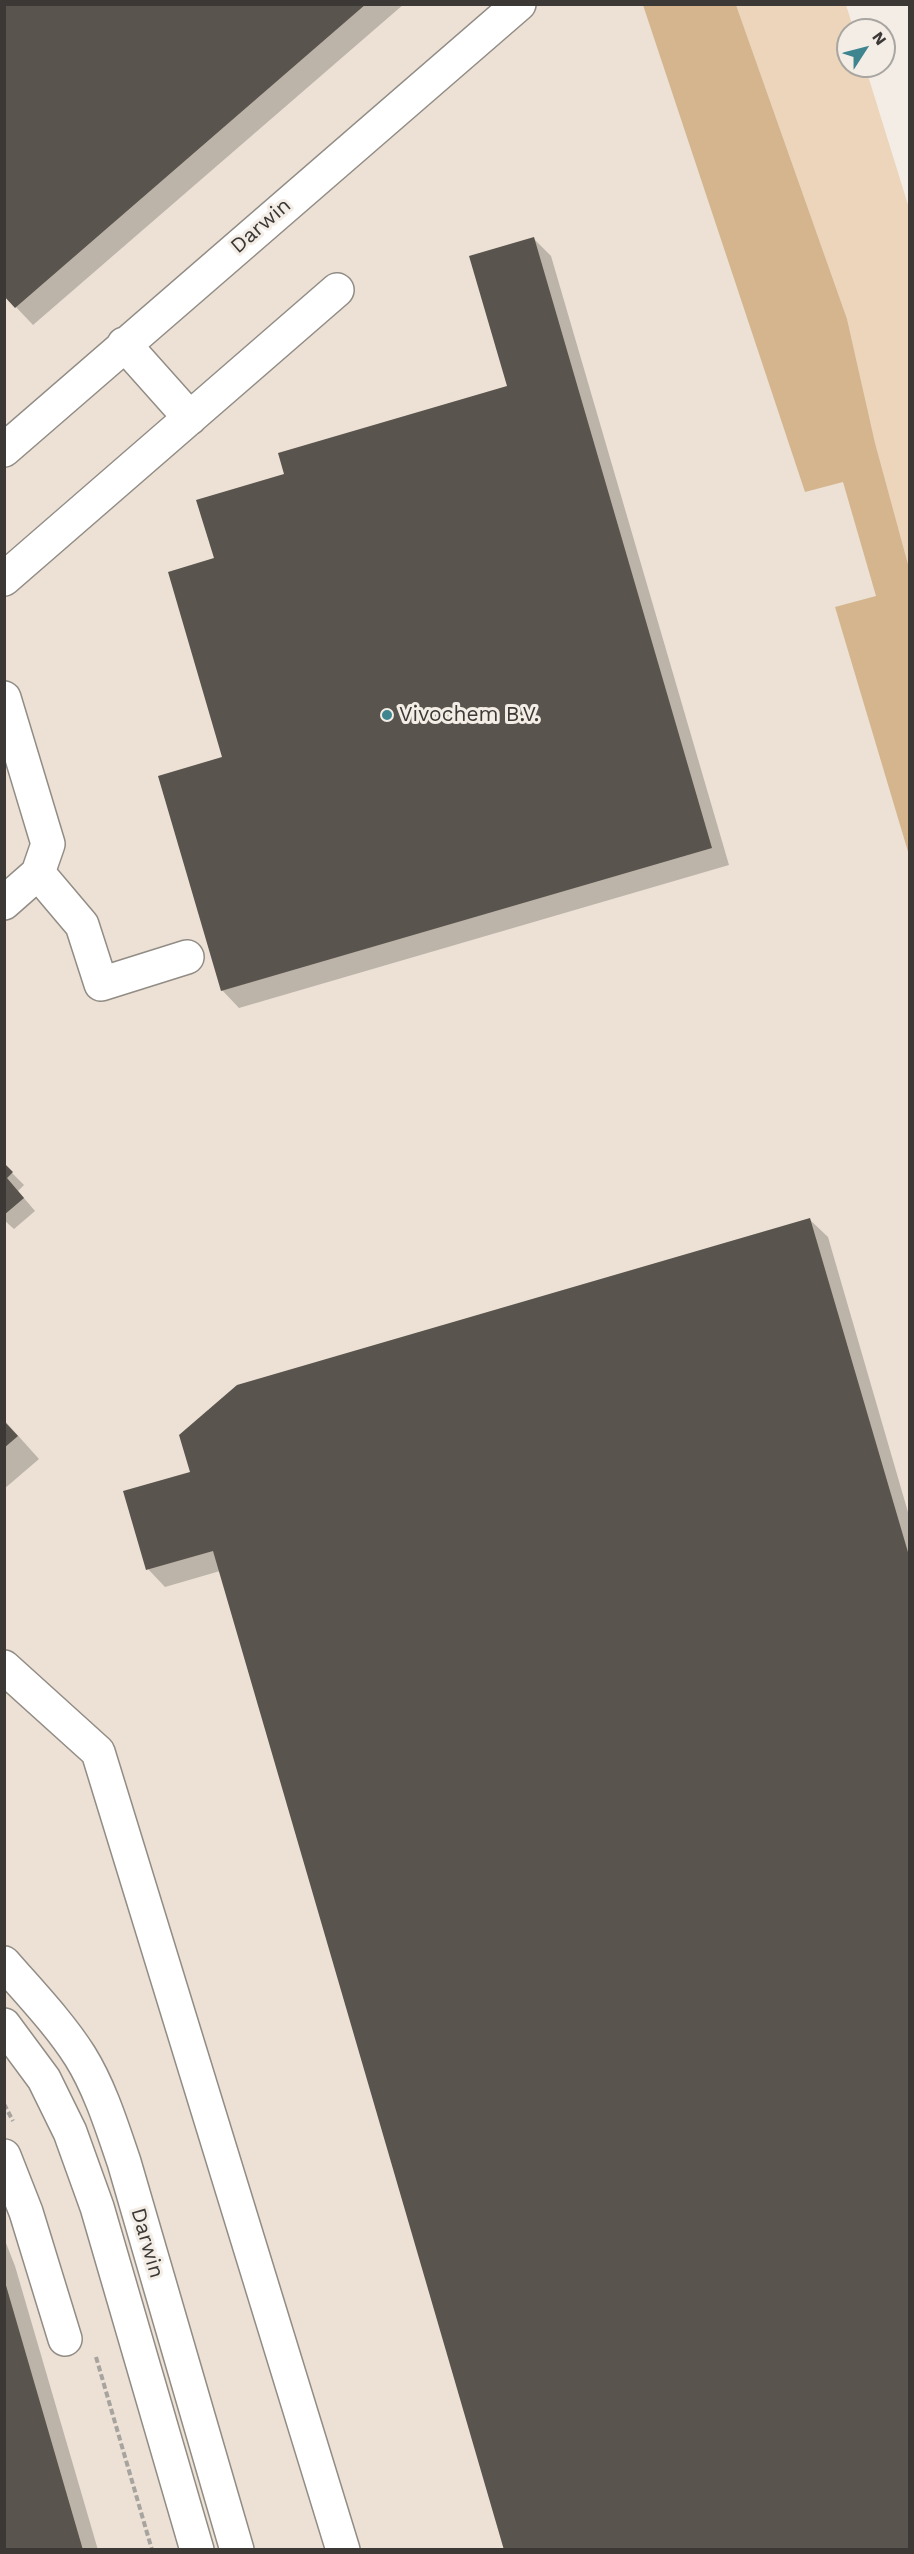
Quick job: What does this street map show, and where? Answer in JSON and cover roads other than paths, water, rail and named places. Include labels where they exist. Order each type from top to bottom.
[{"type":"street","name":"Darwin","points":[[4,450],[519,4]]},
{"type":"street","points":[[4,579],[337,290]]},
{"type":"street","points":[[124,344],[190,418]]},
{"type":"street","points":[[4,698],[48,844],[38,873],[4,903]]},
{"type":"street","points":[[38,873],[82,925],[101,984],[187,957]]},
{"type":"street","points":[[4,1667],[98,1752],[343,2550]]},
{"type":"street","name":"Darwin","points":[[4,1963],[44,2009],[80,2057],[106,2109],[124,2162],[237,2550]]},
{"type":"street","name":"Darwin","points":[[4,2025],[44,2079],[69,2132],[85,2175],[100,2218],[197,2550]]},
{"type":"street","points":[[4,2156],[26,2212],[65,2339]]},
{"type":"place","name":"Vivochem B.V.","points":[[387,715]]}]
